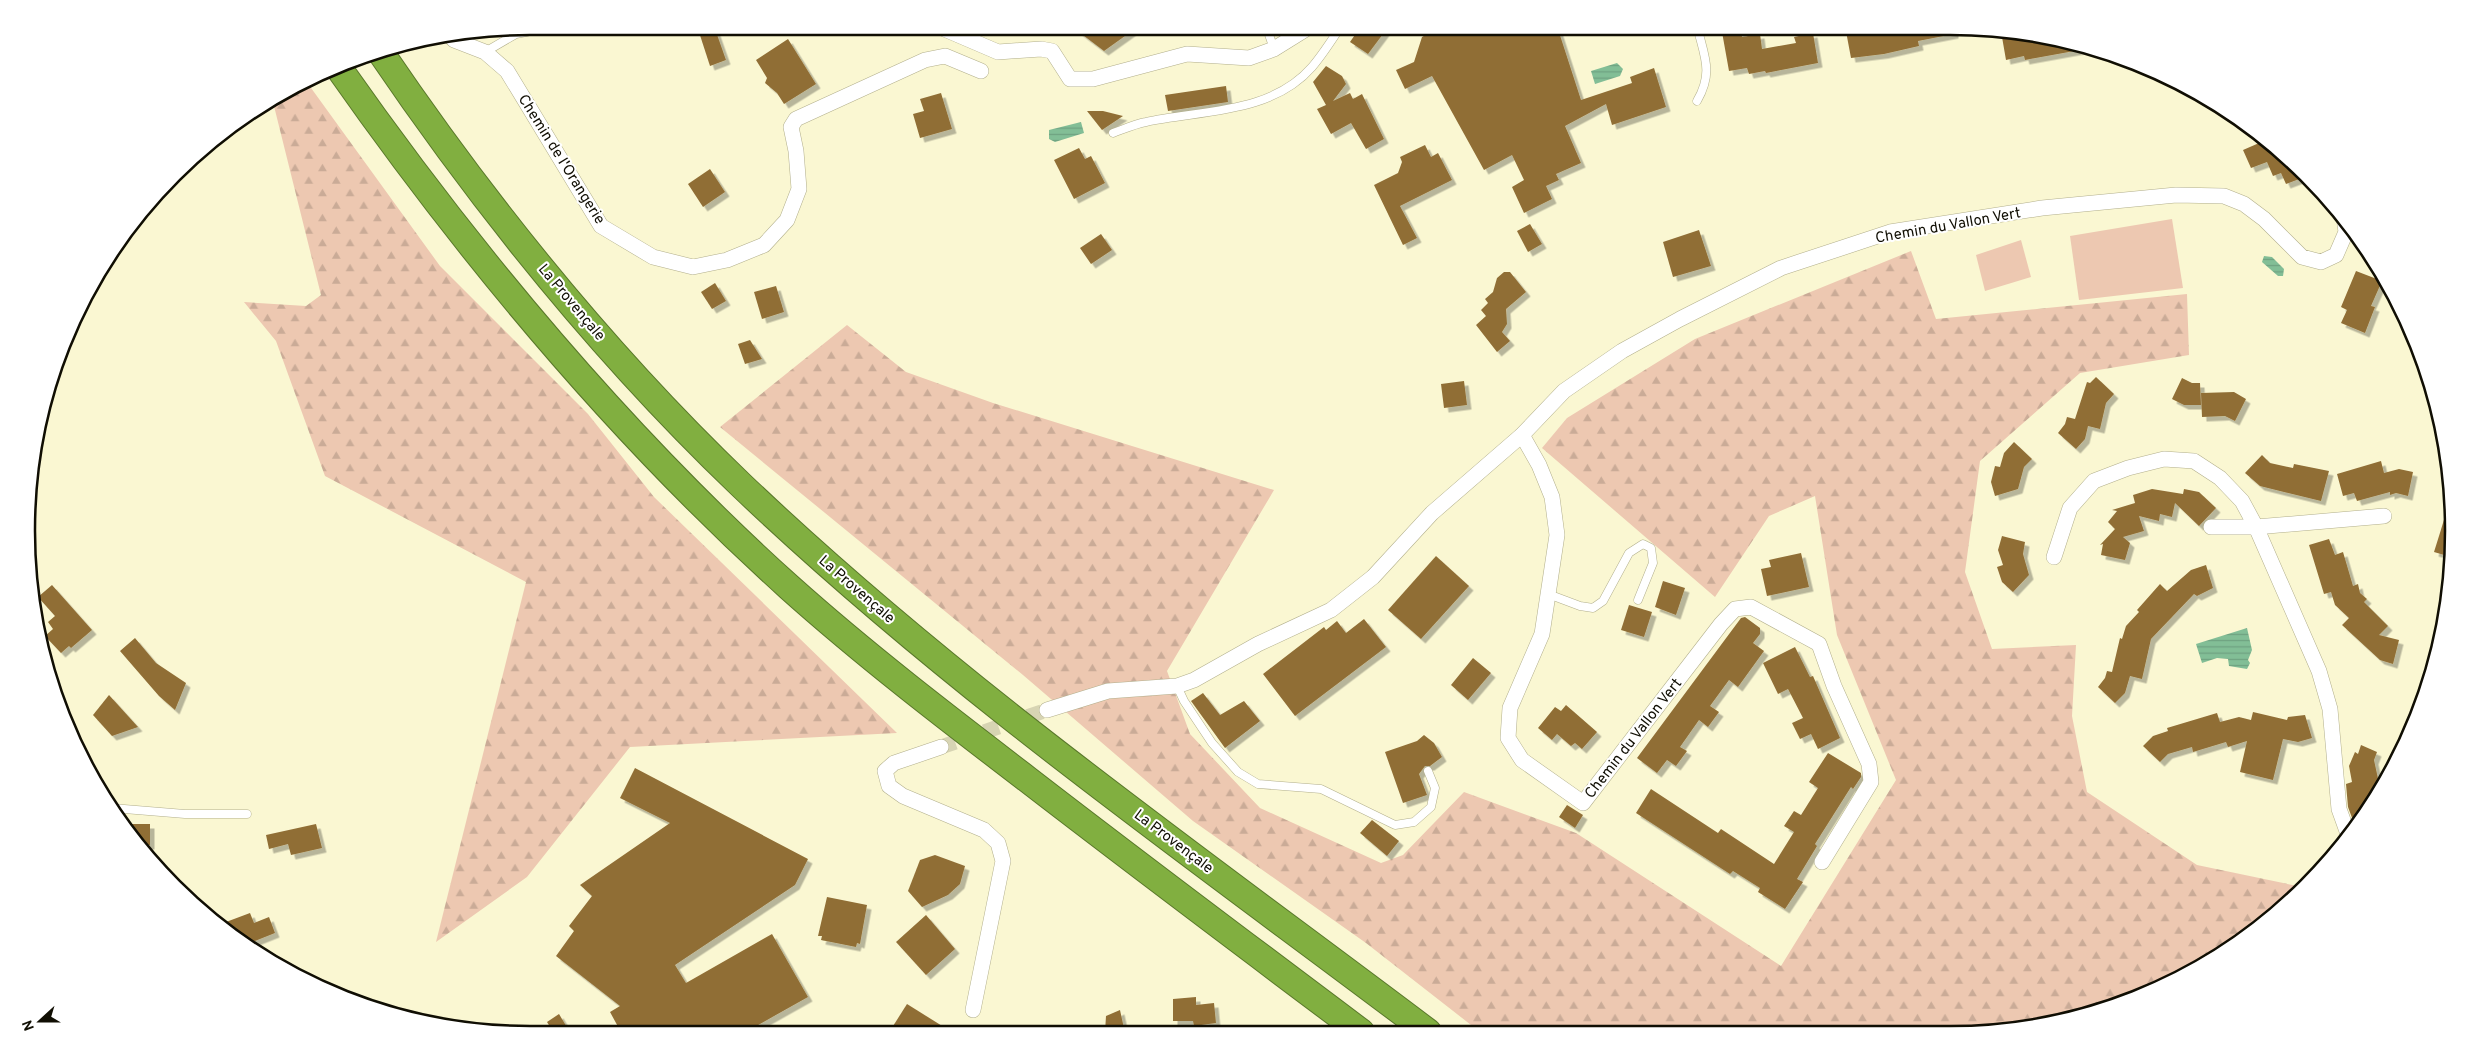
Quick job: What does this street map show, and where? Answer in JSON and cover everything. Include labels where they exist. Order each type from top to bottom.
[{"type":"highway","name":"La Provençale","points":[[384,57],[483,193],[557,285],[616,354],[740,484],[883,612],[962,678],[1420,1026]]},
{"type":"highway","points":[[342,73],[478,255],[547,338],[645,445],[720,522],[790,587],[921,698],[1353,1026]]},
{"type":"street","points":[[958,35],[998,52],[1041,48],[1052,51],[1070,79],[1093,79],[1188,54],[1249,58],[1274,49],[1297,35]]},
{"type":"street","name":"Chemin de l'Orangerie","points":[[456,41],[485,52],[507,72],[601,226],[653,257],[693,267],[728,260],[764,246],[787,220],[799,189],[796,150],[791,127],[796,119],[925,60],[945,56],[981,71]]},
{"type":"street","name":"Chemin du Vallon Vert","points":[[1047,710],[1108,692],[1177,686],[1194,680],[1258,644],[1331,610],[1373,577],[1432,512],[1522,435],[1564,391],[1622,351],[1680,319],[1781,268],[1890,232],[2042,208],[2176,195],[2224,196],[2244,204],[2264,219],[2302,257],[2322,262],[2336,255],[2346,233]]},
{"type":"street","name":"Chemin du Vallon Vert","points":[[1522,435],[1539,466],[1552,497],[1557,534],[1542,634],[1510,708],[1508,738],[1522,760],[1583,803],[1721,624],[1735,609],[1751,608],[1819,644],[1834,686],[1869,764],[1871,782],[1822,862]]},
{"type":"street","points":[[2054,558],[2070,508],[2094,481],[2128,468],[2164,459],[2194,461],[2220,478],[2242,501],[2256,526],[2319,671],[2330,709],[2339,809],[2346,828]]},
{"type":"street","points":[[2211,527],[2256,526],[2384,516]]},
{"type":"street","points":[[941,747],[894,763],[885,771],[889,786],[903,796],[984,830],[998,843],[1003,862],[973,1010]]},
{"type":"lane","points":[[1269,35],[1274,49]]},
{"type":"lane","points":[[1113,133],[1144,122],[1220,112],[1261,100],[1289,86],[1312,67],[1335,35]]},
{"type":"lane","points":[[1697,101],[1705,87],[1708,69],[1699,35]]},
{"type":"lane","points":[[485,52],[513,36]]},
{"type":"lane","points":[[1548,594],[1580,606],[1593,608],[1604,601],[1629,553],[1643,544],[1651,548],[1653,563],[1638,600]]},
{"type":"lane","points":[[1177,686],[1184,701],[1212,743],[1238,772],[1258,784],[1321,789],[1395,825],[1414,822],[1431,807],[1435,788],[1428,771]]},
{"type":"lane","points":[[121,809],[185,814],[247,814]]},
{"type":"green space","points":[[310,87],[440,266],[588,414],[654,497],[897,733],[630,747],[527,877],[436,942],[526,582],[325,476],[276,341],[244,302],[306,306],[321,295],[274,107]]},
{"type":"green space","points":[[2172,219],[2183,288],[2079,300],[2070,236]]},
{"type":"green space","points":[[2021,240],[2031,277],[1985,291],[1976,255]]},
{"type":"green space","points":[[1911,251],[1936,319],[2187,294],[2189,355],[2080,373],[1980,461],[1965,572],[1992,649],[2076,645],[2072,716],[2087,792],[2197,865],[2295,886],[2251,924],[2197,960],[2169,975],[2109,1000],[2078,1009],[2014,1022],[1950,1026],[1472,1026],[1366,943],[1193,821],[1023,675],[720,427],[847,325],[906,372],[993,403],[1274,490],[1167,671],[1190,734],[1260,808],[1381,863],[1403,855],[1464,792],[1576,833],[1781,966],[1896,780],[1837,635],[1815,496],[1769,516],[1715,597],[1542,448],[1567,418],[1695,339]]},
{"type":"shaded area","points":[[1617,63],[1623,69],[1620,76],[1595,84],[1591,71]]},
{"type":"shaded area","points":[[1081,122],[1084,133],[1055,142],[1049,139],[1049,130]]},
{"type":"shaded area","points":[[2264,256],[2272,257],[2284,269],[2283,276],[2278,276],[2262,262]]},
{"type":"shaded area","points":[[2247,628],[2252,650],[2247,669],[2229,666],[2228,659],[2217,658],[2202,663],[2196,644]]},
{"type":"building","points":[[700,35],[717,35],[726,60],[710,66]]},
{"type":"building","points":[[1083,35],[1126,35],[1104,51]]},
{"type":"building","points":[[1355,35],[1382,35],[1368,54],[1350,42]]},
{"type":"building","points":[[1425,35],[1560,35],[1581,100],[1632,83],[1630,77],[1654,68],[1666,107],[1612,125],[1606,104],[1565,126],[1581,163],[1556,174],[1559,180],[1546,186],[1552,199],[1524,213],[1512,187],[1524,180],[1512,155],[1484,170],[1432,76],[1405,89],[1396,70],[1414,62],[1422,37]]},
{"type":"building","points":[[1723,35],[1742,35],[1742,37],[1760,35],[1762,49],[1796,43],[1794,37],[1813,35],[1818,63],[1766,73],[1765,71],[1749,74],[1747,68],[1729,71]]},
{"type":"building","points":[[1847,35],[1949,35],[1918,41],[1919,46],[1884,54],[1851,58]]},
{"type":"building","points":[[2002,38],[2074,51],[2025,60],[2024,56],[2006,60]]},
{"type":"building","points":[[788,39],[816,84],[784,104],[777,93],[765,83],[767,78],[756,60]]},
{"type":"building","points":[[1326,66],[1342,76],[1346,84],[1333,101],[1350,93],[1353,99],[1362,94],[1384,139],[1366,149],[1351,123],[1331,134],[1317,109],[1326,105],[1313,82]]},
{"type":"building","points":[[1226,86],[1228,102],[1168,111],[1165,95]]},
{"type":"building","points":[[941,93],[952,129],[920,138],[913,114],[924,111],[920,99]]},
{"type":"building","points":[[1087,111],[1103,111],[1123,116],[1102,130]]},
{"type":"building","points":[[2258,143],[2299,179],[2286,184],[2281,173],[2273,176],[2267,162],[2251,168],[2243,150]]},
{"type":"building","points":[[1425,145],[1431,157],[1438,153],[1452,180],[1400,206],[1417,238],[1403,245],[1374,185],[1398,173],[1402,162],[1400,157]]},
{"type":"building","points":[[1079,148],[1085,159],[1091,156],[1105,183],[1074,199],[1054,160]]},
{"type":"building","points":[[710,169],[725,192],[703,207],[688,184]]},
{"type":"building","points":[[1530,224],[1542,244],[1528,252],[1517,231]]},
{"type":"building","points":[[1699,230],[1711,266],[1673,277],[1663,242]]},
{"type":"building","points":[[1101,234],[1112,250],[1091,264],[1080,248]]},
{"type":"building","points":[[2356,271],[2376,279],[2380,285],[2371,306],[2375,307],[2365,333],[2341,323],[2347,310],[2341,307]]},
{"type":"building","points":[[1504,272],[1510,272],[1526,292],[1506,309],[1507,324],[1502,332],[1510,341],[1497,352],[1476,325],[1486,316],[1481,310],[1488,303],[1485,299],[1493,292],[1497,278]]},
{"type":"building","points":[[715,283],[726,301],[712,309],[701,292]]},
{"type":"building","points":[[776,286],[784,312],[762,319],[754,292]]},
{"type":"building","points":[[750,340],[762,359],[745,364],[738,344]]},
{"type":"building","points":[[2096,377],[2114,394],[2106,403],[2100,429],[2088,426],[2085,439],[2076,449],[2058,433],[2065,424],[2067,417],[2075,419],[2087,382],[2090,383]]},
{"type":"building","points":[[2182,378],[2192,383],[2200,383],[2201,405],[2184,405],[2172,399]]},
{"type":"building","points":[[1464,381],[1467,405],[1444,408],[1441,384]]},
{"type":"building","points":[[2234,392],[2246,399],[2235,421],[2225,416],[2202,417],[2201,393]]},
{"type":"building","points":[[2014,442],[2032,459],[2024,467],[2018,489],[1995,496],[1991,482],[1995,466],[2000,467],[2004,453]]},
{"type":"building","points":[[2262,455],[2270,463],[2293,468],[2294,464],[2329,471],[2321,501],[2260,486],[2245,473]]},
{"type":"building","points":[[2381,461],[2384,473],[2399,469],[2413,472],[2408,496],[2396,493],[2390,495],[2390,492],[2357,501],[2354,493],[2343,496],[2337,474]]},
{"type":"building","points":[[2152,489],[2183,494],[2184,489],[2199,492],[2216,508],[2199,526],[2175,503],[2172,517],[2160,514],[2159,521],[2139,516],[2144,531],[2123,537],[2130,543],[2125,560],[2101,555],[2103,544],[2100,545],[2115,529],[2108,522],[2117,511],[2112,510],[2135,503],[2133,495]]},
{"type":"building","points":[[2445,518],[2444,555],[2434,552]]},
{"type":"building","points":[[2002,536],[2025,542],[2023,554],[2029,575],[2013,592],[2002,582],[1997,567],[2003,565],[1998,550]]},
{"type":"building","points":[[2329,539],[2335,555],[2343,552],[2353,586],[2358,584],[2360,593],[2367,599],[2364,602],[2388,626],[2379,635],[2399,640],[2393,664],[2380,660],[2342,625],[2349,618],[2335,605],[2331,592],[2324,594],[2309,545]]},
{"type":"building","points":[[1801,553],[1809,587],[1767,596],[1761,569],[1771,567],[1769,560]]},
{"type":"building","points":[[1436,556],[1469,586],[1421,639],[1388,610]]},
{"type":"building","points":[[2206,565],[2213,588],[2197,596],[2194,594],[2151,639],[2142,679],[2130,676],[2125,693],[2115,703],[2098,687],[2105,678],[2107,671],[2112,672],[2120,638],[2122,639],[2126,626],[2139,612],[2137,610],[2160,584],[2167,591],[2191,570]]},
{"type":"building","points":[[1663,581],[1685,588],[1676,615],[1655,607]]},
{"type":"building","points":[[52,585],[92,630],[71,648],[69,646],[61,653],[48,639],[47,635],[53,629],[48,622],[55,616],[39,596]]},
{"type":"building","points":[[1629,605],[1652,612],[1644,637],[1621,630]]},
{"type":"building","points":[[1745,617],[1760,628],[1760,634],[1753,643],[1764,651],[1738,687],[1729,680],[1710,706],[1719,712],[1708,727],[1699,720],[1680,747],[1687,751],[1676,766],[1667,760],[1657,773],[1637,758],[1741,618]]},
{"type":"building","points":[[1364,619],[1386,647],[1295,716],[1263,674],[1324,627],[1326,630],[1337,621],[1346,633]]},
{"type":"building","points":[[135,638],[156,663],[186,683],[175,710],[159,696],[120,651]]},
{"type":"building","points":[[1795,647],[1810,677],[1813,676],[1840,738],[1818,749],[1811,734],[1800,739],[1792,723],[1803,718],[1788,689],[1778,694],[1763,663]]},
{"type":"building","points":[[1473,658],[1491,673],[1468,700],[1451,685]]},
{"type":"building","points":[[1203,693],[1220,715],[1244,701],[1260,721],[1225,748],[1191,701]]},
{"type":"building","points":[[109,695],[138,727],[112,736],[93,715]]},
{"type":"building","points":[[1566,705],[1597,732],[1582,749],[1575,743],[1571,746],[1557,734],[1552,740],[1538,728],[1555,707],[1561,711]]},
{"type":"building","points":[[2253,712],[2287,720],[2288,717],[2305,715],[2312,738],[2298,742],[2283,739],[2273,780],[2240,772],[2247,741],[2228,747],[2226,742],[2193,752],[2192,747],[2168,754],[2160,762],[2143,746],[2153,736],[2168,731],[2167,728],[2217,713],[2220,722],[2239,717],[2251,720]]},
{"type":"building","points":[[1424,735],[1434,743],[1442,757],[1430,766],[1425,766],[1419,774],[1427,795],[1403,803],[1385,752],[1417,741]]},
{"type":"building","points":[[2361,745],[2377,752],[2374,760],[2378,779],[2352,819],[2348,807],[2346,784],[2352,782],[2349,766],[2355,752],[2358,754]]},
{"type":"building","points":[[1828,753],[1861,773],[1861,777],[1853,789],[1851,787],[1815,844],[1817,846],[1797,879],[1803,882],[1785,909],[1758,892],[1760,888],[1733,871],[1730,874],[1636,813],[1651,789],[1718,833],[1721,829],[1774,864],[1794,832],[1784,826],[1794,811],[1801,815],[1818,788],[1809,782]]},
{"type":"building","points":[[635,768],[808,859],[795,885],[675,965],[686,983],[772,934],[808,997],[756,1026],[618,1026],[610,1012],[620,1006],[556,956],[574,931],[569,926],[592,896],[580,885],[670,823],[620,798]]},
{"type":"building","points":[[1567,805],[1583,815],[1575,828],[1559,817]]},
{"type":"building","points":[[1372,820],[1399,841],[1387,856],[1360,833]]},
{"type":"building","points":[[131,824],[150,824],[150,845],[148,845]]},
{"type":"building","points":[[316,824],[322,848],[291,855],[288,844],[269,849],[266,835]]},
{"type":"building","points":[[935,855],[965,866],[960,884],[948,895],[922,907],[908,891],[920,860]]},
{"type":"building","points":[[827,897],[867,905],[860,944],[857,943],[856,947],[821,940],[822,936],[818,936]]},
{"type":"building","points":[[250,913],[254,923],[269,917],[275,933],[254,941],[226,922]]},
{"type":"building","points":[[926,915],[955,949],[926,975],[896,942]]},
{"type":"building","points":[[1196,997],[1196,1005],[1214,1003],[1216,1023],[1194,1026],[1193,1021],[1173,1021],[1173,999]]},
{"type":"building","points":[[907,1004],[942,1026],[893,1026]]},
{"type":"building","points":[[1120,1010],[1123,1026],[1105,1026],[1106,1016]]},
{"type":"building","points":[[559,1014],[566,1026],[549,1026],[547,1022]]},
{"type":"tunnel","points":[[941,747],[1047,710]]}]
